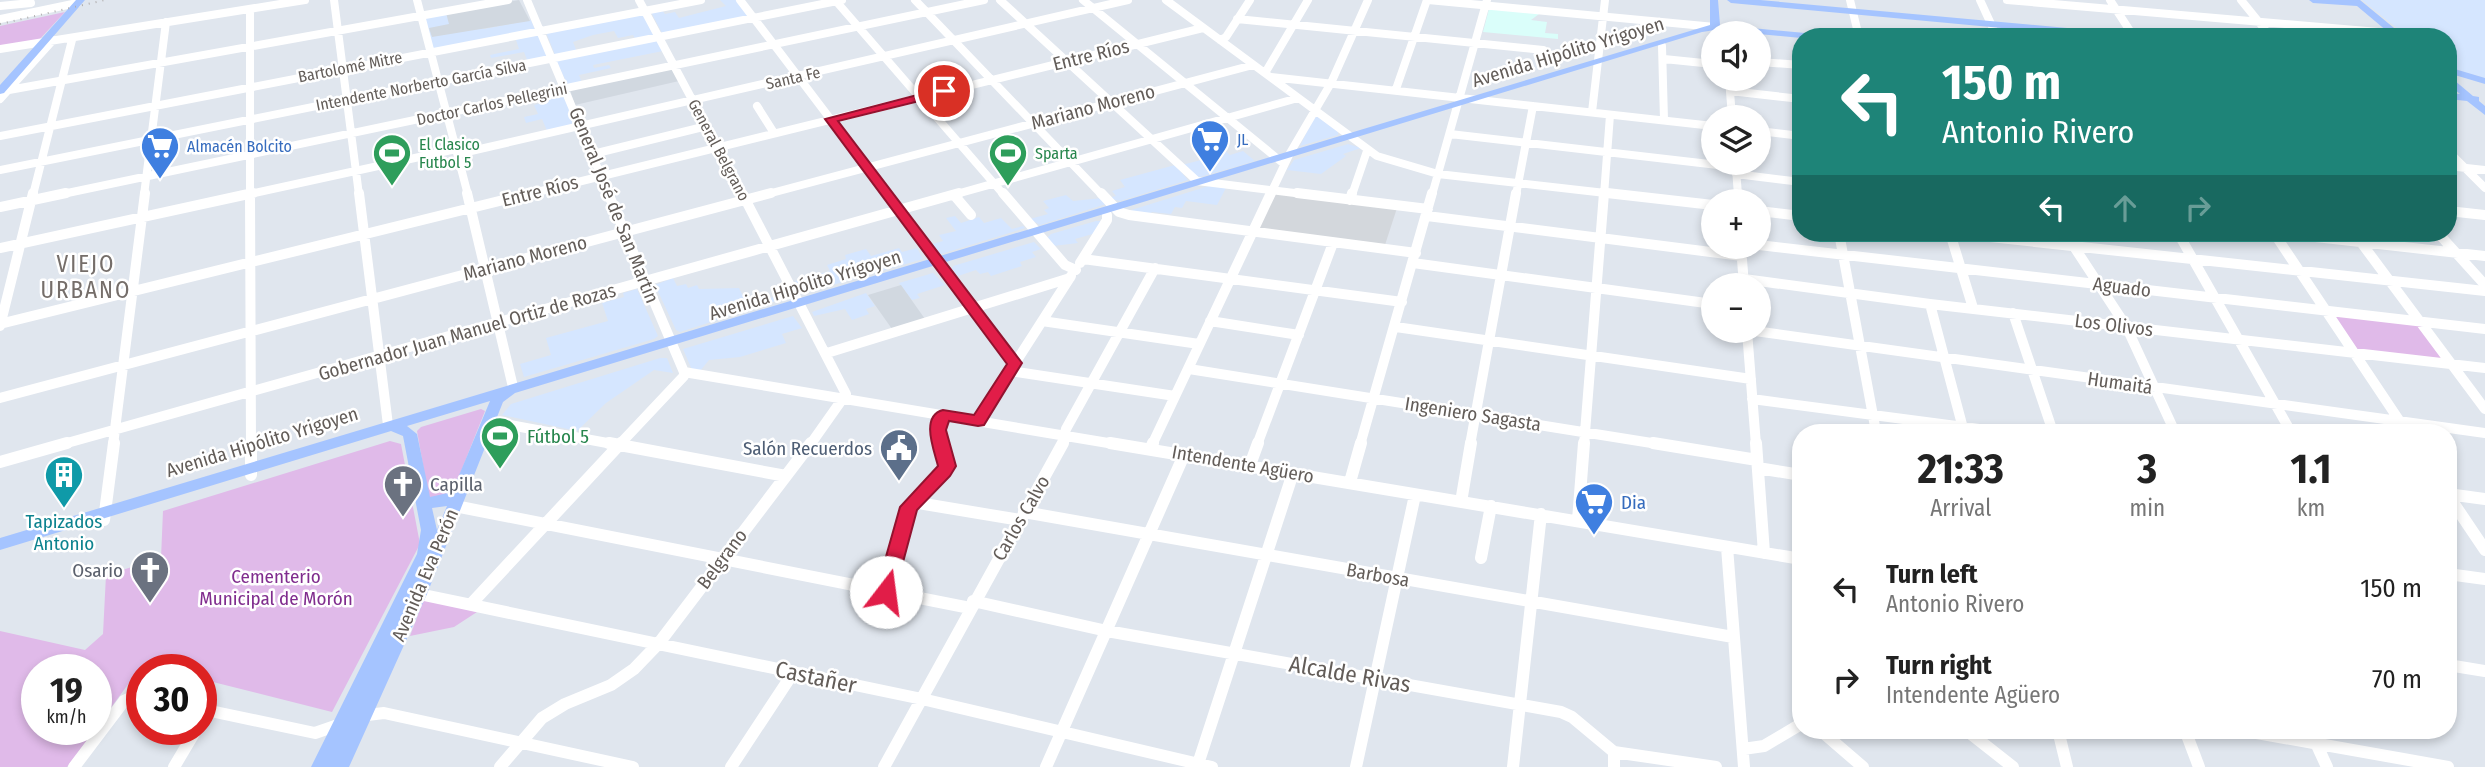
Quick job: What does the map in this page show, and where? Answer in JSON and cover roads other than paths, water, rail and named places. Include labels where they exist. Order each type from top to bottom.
[{"type":"main road","points":[[1714,0],[1715,21]]},
{"type":"main road","points":[[1731,0],[1798,3],[1853,11],[2042,28]]},
{"type":"main road","points":[[2313,0],[2357,2],[2385,28]]},
{"type":"main road","points":[[50,41],[73,13],[75,1]]},
{"type":"main road","points":[[4,90],[75,1]]},
{"type":"main road","name":"Avenida Hipólito Yrigoyen","points":[[0,551],[395,427],[513,387],[1211,183],[1467,101],[1701,31]]},
{"type":"main road","name":"Avenida Hipólito Yrigoyen","points":[[1598,63],[1662,46],[1701,32]]},
{"type":"main road","points":[[1771,33],[1792,35]]},
{"type":"main road","points":[[2457,73],[2485,81]]},
{"type":"main road","points":[[2457,87],[2485,113]]},
{"type":"main road","points":[[2457,90],[2468,98]]},
{"type":"main road","points":[[2457,97],[2485,101]]},
{"type":"main road","name":"Avenida Hipólito Yrigoyen","points":[[1113,211],[1196,181],[1284,159]]},
{"type":"main road","name":"Avenida Hipólito Yrigoyen","points":[[395,427],[497,400],[671,343]]},
{"type":"main road","name":"Avenida Eva Perón","points":[[339,767],[419,594],[497,400],[513,387]]},
{"type":"main road","name":"Avenida Eva Perón","points":[[321,767],[425,554],[429,530],[410,435],[395,427]]},
{"type":"main road","points":[[424,503],[457,500]]},
{"type":"main road","name":"Avenida Hipólito Yrigoyen","points":[[0,544],[105,516]]},
{"type":"street","points":[[0,49],[305,0]]},
{"type":"street","points":[[334,0],[380,357],[395,427]]},
{"type":"street","points":[[417,0],[457,151],[513,387]]},
{"type":"street","points":[[4,90],[508,0]]},
{"type":"street","name":"General José de San Martín","points":[[527,0],[684,372]]},
{"type":"street","name":"General Belgrano","points":[[639,0],[800,304]]},
{"type":"street","name":"Bartolomé Mitre","points":[[0,136],[701,0]]},
{"type":"street","points":[[740,0],[939,263],[1012,367],[1175,396]]},
{"type":"street","points":[[837,0],[1073,274]]},
{"type":"street","name":"Intendente Norberto García Silva","points":[[0,170],[837,0]]},
{"type":"street","points":[[915,0],[1071,162],[1113,211],[1333,243],[1501,276],[1701,302]]},
{"type":"street","name":"Doctor Carlos Pellegrini","points":[[0,207],[984,0]]},
{"type":"street","points":[[1000,0],[1196,181],[1350,200],[1600,238],[1701,248]]},
{"type":"street","points":[[1083,0],[1226,118],[1284,159]]},
{"type":"street","name":"Santa Fe","points":[[0,248],[357,170],[582,127],[1128,0]]},
{"type":"street","points":[[1166,0],[1367,151],[1438,173],[1701,204]]},
{"type":"street","points":[[1220,40],[1226,37],[1250,0]]},
{"type":"street","points":[[1268,75],[1308,0]]},
{"type":"street","points":[[1151,448],[1273,190],[1284,159],[1331,83],[1368,0]]},
{"type":"street","points":[[1396,89],[1427,0],[1486,3],[1701,26]]},
{"type":"street","points":[[1592,112],[1605,0]]},
{"type":"street","points":[[1850,0],[1857,28]]},
{"type":"street","points":[[1980,0],[1993,28]]},
{"type":"street","points":[[2007,0],[2317,28]]},
{"type":"street","points":[[2110,0],[2128,28]]},
{"type":"street","points":[[2241,0],[2264,28]]},
{"type":"street","points":[[0,19],[75,1]]},
{"type":"street","points":[[24,14],[32,2]]},
{"type":"street","points":[[0,6],[32,2]]},
{"type":"street","points":[[1350,482],[1438,173],[1450,134],[1467,101],[1476,43],[1486,3]]},
{"type":"street","points":[[250,9],[250,471]]},
{"type":"street","points":[[1237,19],[1543,50]]},
{"type":"street","points":[[105,516],[166,22]]},
{"type":"street","name":"Entre Ríos","points":[[0,325],[1203,28]]},
{"type":"street","points":[[0,325],[72,40],[70,38]]},
{"type":"street","points":[[0,99],[4,90],[50,41]]},
{"type":"street","points":[[1662,46],[1664,120]]},
{"type":"street","points":[[1664,59],[1701,63]]},
{"type":"street","points":[[1771,63],[1792,64]]},
{"type":"street","name":"Mariano Moreno","points":[[0,398],[1253,65]]},
{"type":"street","points":[[1268,75],[1396,89],[1467,101],[1701,125]]},
{"type":"street","points":[[1731,105],[1730,91],[1792,98]]},
{"type":"street","name":"Gobernador Juan Manuel Ortiz de Rozas","points":[[0,462],[1298,98]]},
{"type":"street","points":[[757,106],[774,133]]},
{"type":"street","points":[[1461,502],[1488,340],[1533,106]]},
{"type":"street","points":[[1578,520],[1610,114]]},
{"type":"street","points":[[593,153],[707,126]]},
{"type":"street","points":[[1771,132],[1792,135]]},
{"type":"street","points":[[1450,134],[1701,164]]},
{"type":"street","points":[[1350,200],[1367,151]]},
{"type":"street","points":[[2457,160],[2485,188]]},
{"type":"street","points":[[2457,167],[2485,170]]},
{"type":"street","points":[[1768,175],[1792,180]]},
{"type":"street","points":[[954,195],[971,215]]},
{"type":"street","points":[[978,421],[1113,211]]},
{"type":"street","points":[[1771,212],[1792,215]]},
{"type":"street","points":[[2457,212],[2485,215]]},
{"type":"street","points":[[1841,242],[1875,424]]},
{"type":"street","points":[[1954,242],[1973,308]]},
{"type":"street","points":[[2036,242],[2485,291]]},
{"type":"street","points":[[2071,242],[2126,326],[2171,424]]},
{"type":"street","points":[[2183,242],[2287,424]]},
{"type":"street","points":[[2280,242],[2400,422]]},
{"type":"street","points":[[2360,242],[2485,409]]},
{"type":"street","points":[[2388,242],[2485,256]]},
{"type":"street","points":[[2446,242],[2485,285]]},
{"type":"street","points":[[1250,466],[1333,243]]},
{"type":"street","name":"Aguado","points":[[1771,247],[2485,329]]},
{"type":"street","points":[[1083,258],[1402,302]]},
{"type":"street","name":"Carlos Calvo","points":[[884,767],[1155,268]]},
{"type":"street","points":[[827,353],[1073,274]]},
{"type":"street","name":"Los Olivos","points":[[1771,285],[2485,368]]},
{"type":"street","points":[[800,304],[845,389],[844,400]]},
{"type":"street","points":[[1930,304],[1962,424]]},
{"type":"street","points":[[2013,313],[2050,424]]},
{"type":"street","points":[[1042,321],[1199,344]]},
{"type":"street","points":[[1210,321],[1299,335]]},
{"type":"street","points":[[1396,327],[1751,379]]},
{"type":"street","name":"Humaitá","points":[[1771,333],[2415,424]]},
{"type":"street","points":[[1748,343],[1764,553]]},
{"type":"street","name":"Ingeniero Sagasta","points":[[1189,369],[1586,432],[1792,473]]},
{"type":"street","points":[[471,604],[684,376],[684,372]]},
{"type":"street","name":"Intendente Agüero","points":[[684,372],[1151,448],[1792,558]]},
{"type":"street","points":[[1752,399],[1931,424]]},
{"type":"street","name":"Belgrano","points":[[500,767],[521,741],[552,711],[623,677],[659,643],[844,400]]},
{"type":"street","points":[[886,592],[912,502],[930,487],[947,466],[937,430],[943,415]]},
{"type":"street","points":[[488,421],[786,477]]},
{"type":"street","name":"Humaitá","points":[[2457,429],[2485,433]]},
{"type":"street","points":[[1046,767],[1184,454]]},
{"type":"street","points":[[1202,766],[1293,472]]},
{"type":"street","points":[[1356,767],[1415,495]]},
{"type":"street","points":[[2457,496],[2485,499]]},
{"type":"street","name":"Alcalde Rivas","points":[[457,500],[547,524],[886,592],[972,605],[1519,704],[1566,714],[1614,760],[1716,767]]},
{"type":"street","name":"Barbosa","points":[[912,502],[1149,534],[1732,637]]},
{"type":"street","points":[[1481,558],[1491,506]]},
{"type":"street","points":[[2457,508],[2485,550]]},
{"type":"street","points":[[1513,767],[1541,514]]},
{"type":"street","points":[[1727,547],[1744,767]]},
{"type":"street","points":[[2457,575],[2485,579]]},
{"type":"street","name":"Castañer","points":[[419,594],[922,699],[1202,766]]},
{"type":"street","points":[[2457,667],[2484,672]]},
{"type":"street","points":[[731,767],[793,673]]},
{"type":"street","points":[[74,767],[126,708]]},
{"type":"street","points":[[217,716],[315,733],[362,715],[384,713],[521,741],[624,766]]},
{"type":"street","points":[[1743,749],[1763,746],[1792,729]]},
{"type":"street","points":[[1830,739],[1863,767]]},
{"type":"street","points":[[1978,739],[2014,767]]},
{"type":"street","points":[[2060,739],[2067,767]]},
{"type":"street","points":[[2188,739],[2199,767]]},
{"type":"street","points":[[2314,739],[2327,767]]},
{"type":"street","points":[[2322,739],[2448,767]]},
{"type":"street","points":[[174,767],[187,745]]},
{"type":"railway","points":[[0,24],[105,0]]},
{"type":"place","name":"JL","points":[[1210,173]]},
{"type":"place","name":"Almacén Bolcito","points":[[160,180]]},
{"type":"place","name":"El Clasico Futbol 5","points":[[392,187]]},
{"type":"place","name":"Sparta","points":[[1008,187]]},
{"type":"place","name":"Fútbol 5","points":[[500,470]]},
{"type":"place","name":"Salón Recuerdos","points":[[899,482]]},
{"type":"place","name":"Tapizados Antonio","points":[[64,509]]},
{"type":"place","name":"Capilla","points":[[403,518]]},
{"type":"place","name":"Dia","points":[[1594,536]]},
{"type":"place","name":"Osario","points":[[150,604]]},
{"type":"district","name":"VIEJO URBANO","points":[[86,277]]},
{"type":"park label","name":"Cementerio Municipal de Morón","points":[[276,587]]}]
